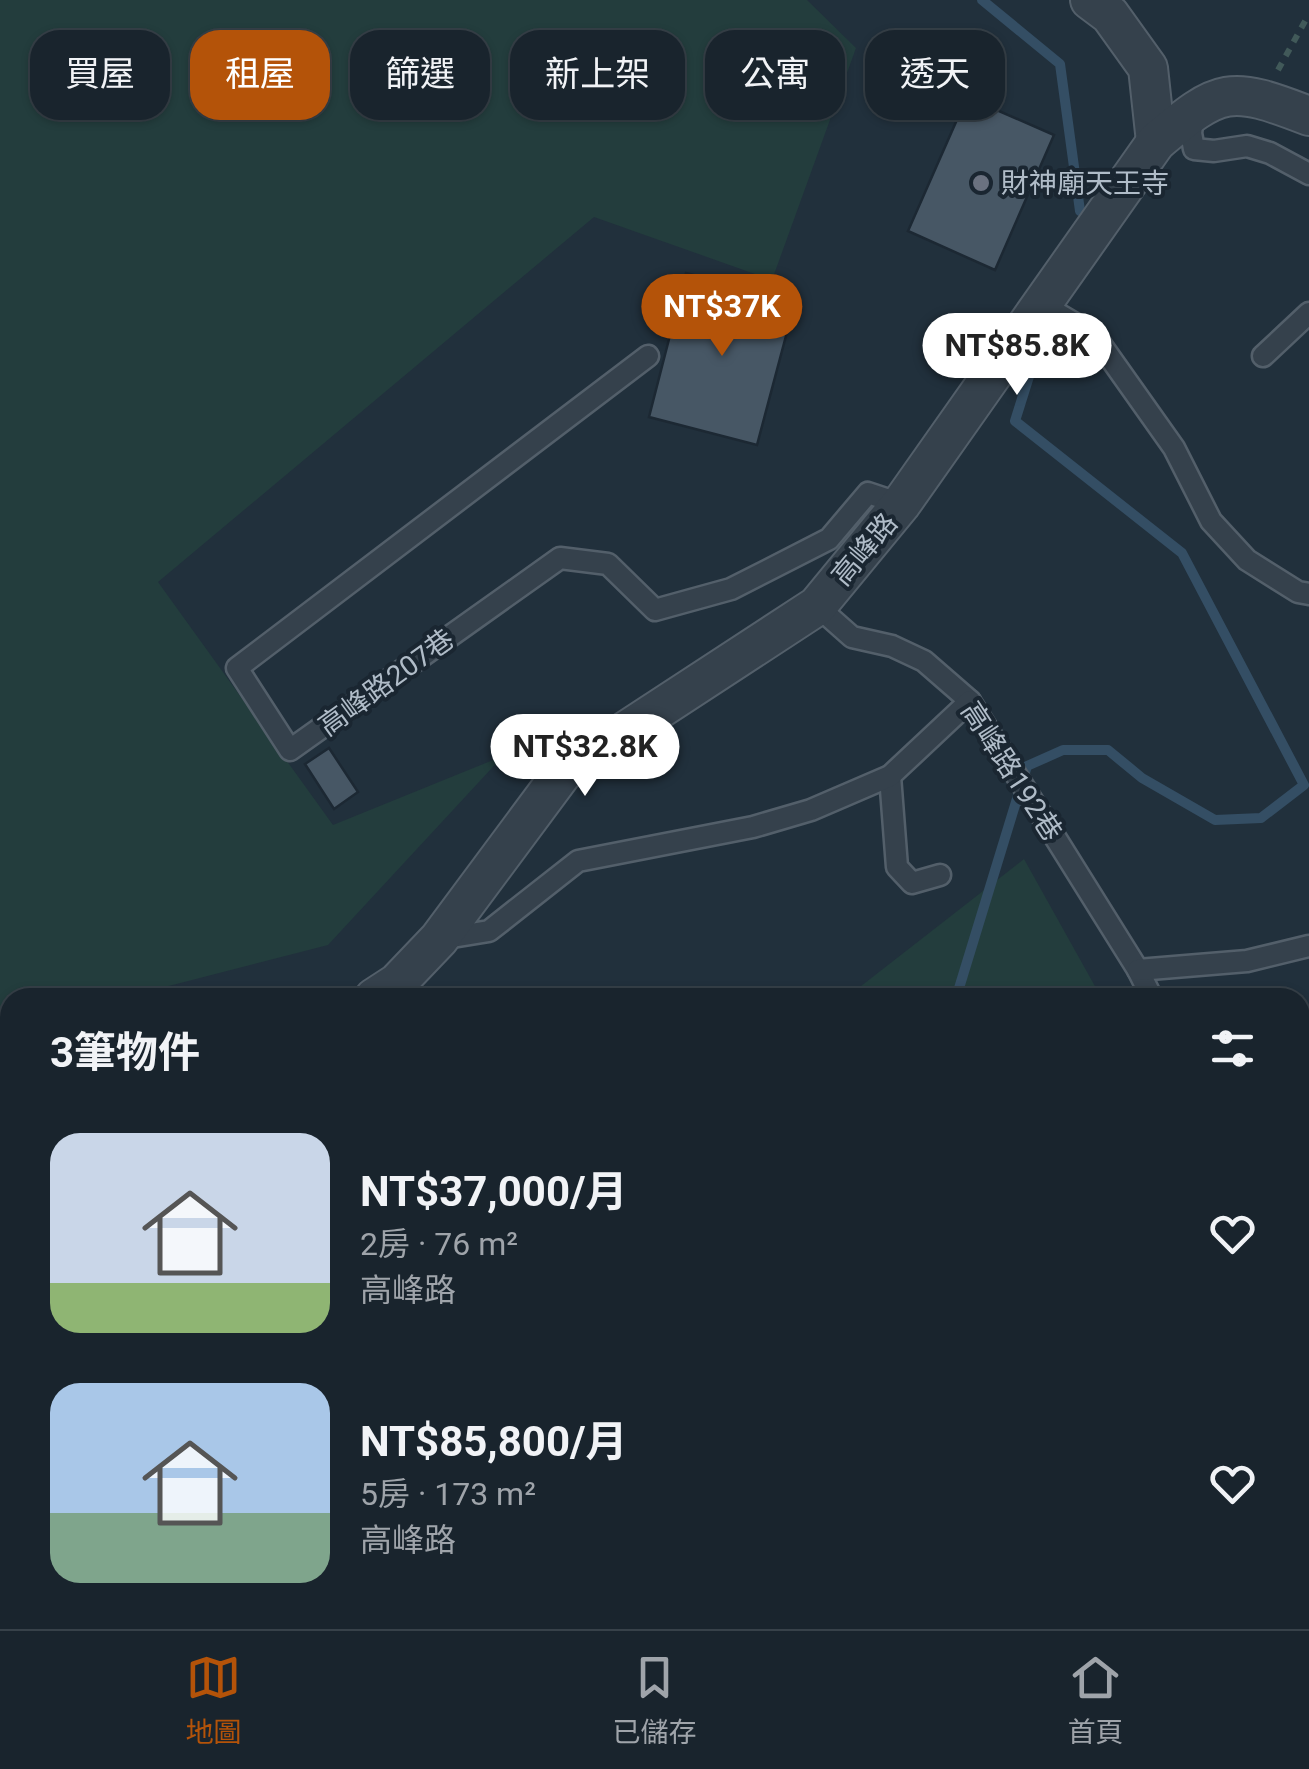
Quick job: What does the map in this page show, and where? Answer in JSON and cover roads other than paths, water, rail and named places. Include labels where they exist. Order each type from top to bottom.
[{"type":"street","points":[[1090,0],[1110,15],[1148,68],[1156,142]]},
{"type":"street","name":"高峰路","points":[[389,988],[439,939],[563,772],[817,606],[901,504],[1156,142],[1194,109],[1226,94],[1263,98],[1309,116]]},
{"type":"lane","points":[[1194,109],[1194,149],[1214,151],[1247,146],[1270,153],[1309,174]]},
{"type":"lane","points":[[1041,304],[1094,336],[1174,448],[1212,521],[1247,560],[1298,592],[1309,594]]},
{"type":"lane","points":[[1263,356],[1309,313]]},
{"type":"lane","name":"高峰路207巷","points":[[648,356],[237,668],[290,750],[560,558],[608,564],[655,610],[731,589],[829,539],[868,493],[901,504]]},
{"type":"lane","name":"高峰路192巷","points":[[817,606],[852,637],[892,646],[924,661],[970,701],[1147,988]]},
{"type":"lane","points":[[439,939],[490,931],[578,860],[753,827],[811,810],[890,776],[970,701]]},
{"type":"lane","points":[[890,776],[898,867],[912,883],[940,875]]},
{"type":"lane","points":[[1138,970],[1247,962],[1309,946]]},
{"type":"waterway","points":[[982,0],[1060,64],[1080,211]]},
{"type":"waterway","points":[[959,988],[1027,766],[1063,750],[1108,750],[1142,778],[1215,820],[1261,818],[1304,785],[1182,553],[1015,421],[1042,335]]},
{"type":"place","name":"財神廟天王寺","points":[[981,183]]}]
